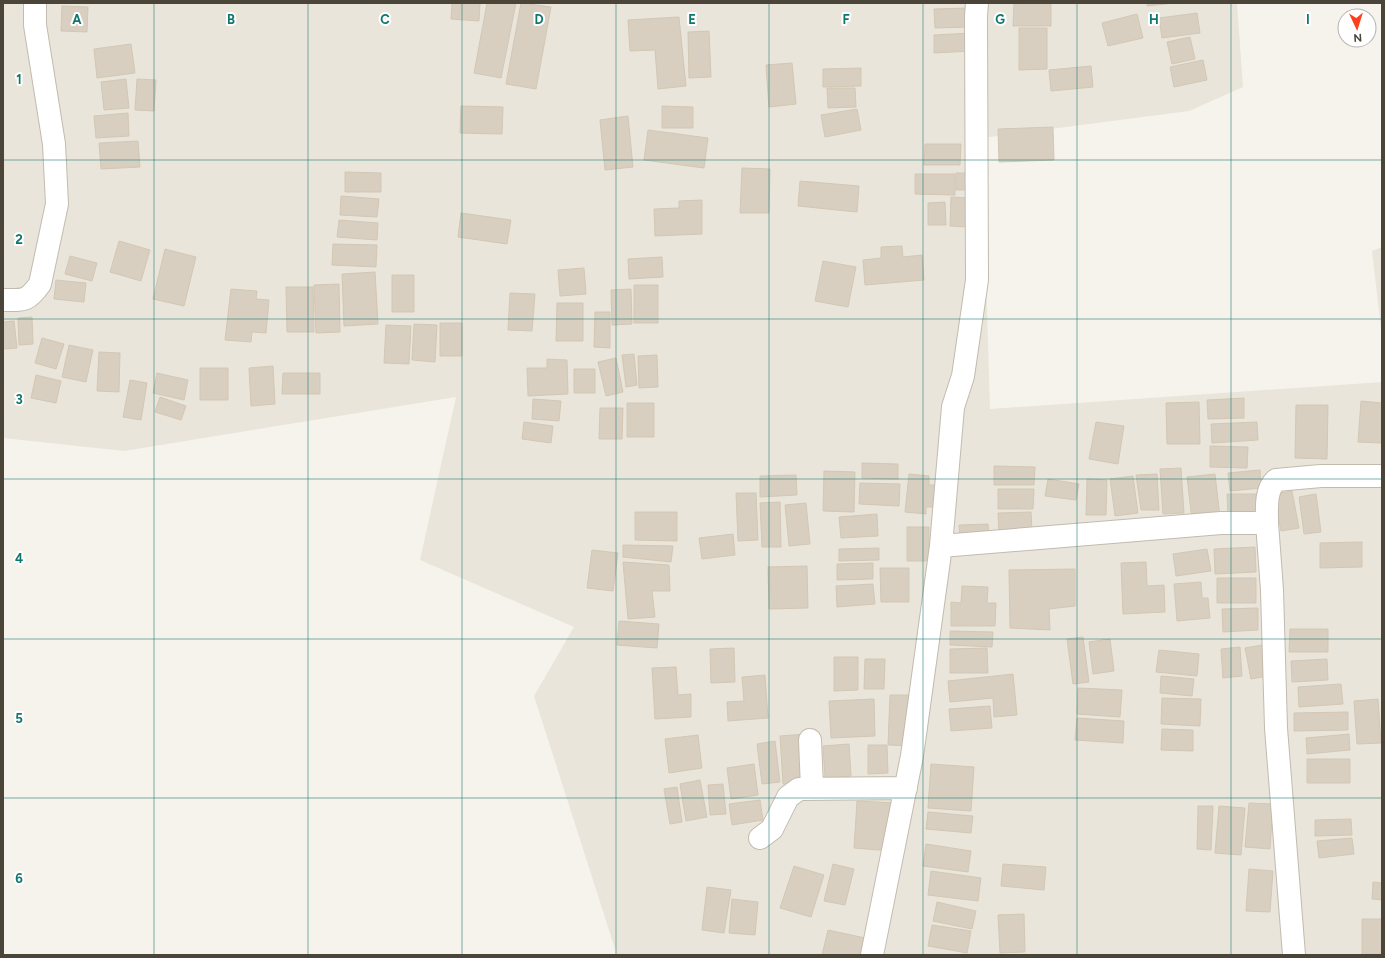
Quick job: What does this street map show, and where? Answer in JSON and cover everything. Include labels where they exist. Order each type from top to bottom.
[{"type":"street","points":[[3,300],[22,300],[32,295],[40,284],[57,204],[54,144],[35,25],[35,3]]},
{"type":"street","points":[[872,955],[912,756],[941,546],[953,407],[964,376],[977,280],[977,3]]},
{"type":"street","points":[[1294,955],[1276,728],[1272,590],[1267,523],[1269,493],[1271,484],[1276,480],[1321,476],[1382,476]]},
{"type":"street","points":[[941,546],[1220,523],[1267,523]]},
{"type":"street","points":[[810,740],[812,788]]},
{"type":"street","points":[[760,838],[772,829],[788,798],[799,789],[906,788]]},
{"type":"shaded area","points":[[3,3],[1237,3],[1243,87],[1189,111],[982,138],[990,409],[1382,382],[1382,955],[617,955],[534,696],[574,627],[420,560],[456,397],[124,451],[3,438]]},
{"type":"shaded area","points":[[1382,247],[1382,337],[1372,251]]},
{"type":"building","points":[[452,3],[480,3],[479,21],[451,19]]},
{"type":"building","points":[[487,3],[516,3],[501,78],[474,73]]},
{"type":"building","points":[[521,3],[551,7],[536,89],[506,84]]},
{"type":"building","points":[[1014,3],[1051,3],[1051,26],[1013,26]]},
{"type":"building","points":[[1147,3],[1174,3],[1147,6]]},
{"type":"building","points":[[62,6],[88,7],[87,32],[61,31]]},
{"type":"building","points":[[969,8],[970,27],[935,28],[934,9]]},
{"type":"building","points":[[1197,13],[1200,33],[1162,38],[1159,18]]},
{"type":"building","points":[[1137,14],[1143,38],[1108,46],[1102,23]]},
{"type":"building","points":[[679,17],[686,86],[658,89],[655,50],[630,51],[628,20]]},
{"type":"building","points":[[1019,28],[1047,28],[1047,69],[1019,70]]},
{"type":"building","points":[[709,31],[711,77],[689,78],[688,32]]},
{"type":"building","points":[[971,33],[972,51],[934,53],[934,35]]},
{"type":"building","points":[[1190,37],[1195,59],[1172,64],[1167,42]]},
{"type":"building","points":[[131,44],[135,73],[97,78],[94,49]]},
{"type":"building","points":[[1203,60],[1207,80],[1174,87],[1170,67]]},
{"type":"building","points":[[792,63],[796,104],[769,107],[766,65]]},
{"type":"building","points":[[1091,66],[1093,87],[1051,91],[1049,70]]},
{"type":"building","points":[[861,68],[861,86],[823,87],[823,69]]},
{"type":"building","points":[[126,79],[129,108],[104,110],[101,82]]},
{"type":"building","points":[[137,79],[156,80],[154,111],[135,110]]},
{"type":"building","points":[[827,88],[855,88],[856,107],[828,108]]},
{"type":"building","points":[[461,106],[503,107],[502,134],[460,133]]},
{"type":"building","points":[[662,106],[693,107],[693,128],[662,128]]},
{"type":"building","points":[[857,109],[861,130],[825,137],[821,115]]},
{"type":"building","points":[[128,113],[129,136],[96,138],[94,116]]},
{"type":"building","points":[[628,116],[633,167],[605,170],[600,120]]},
{"type":"building","points":[[1053,127],[1054,160],[999,162],[998,129]]},
{"type":"building","points":[[648,130],[708,138],[704,168],[644,160]]},
{"type":"building","points":[[138,141],[140,167],[101,169],[99,143]]},
{"type":"building","points":[[925,144],[961,144],[960,165],[924,165]]},
{"type":"building","points":[[742,168],[770,169],[769,213],[740,213]]},
{"type":"building","points":[[345,172],[381,173],[381,192],[345,192]]},
{"type":"building","points":[[956,173],[973,173],[973,190],[956,190]]},
{"type":"building","points":[[915,174],[955,174],[955,195],[915,194]]},
{"type":"building","points":[[800,181],[859,186],[857,212],[798,206]]},
{"type":"building","points":[[341,196],[379,199],[377,217],[340,215]]},
{"type":"building","points":[[951,197],[970,198],[968,227],[950,226]]},
{"type":"building","points":[[702,200],[702,234],[655,236],[654,209],[679,208],[679,201]]},
{"type":"building","points":[[945,202],[946,225],[928,225],[928,203]]},
{"type":"building","points":[[461,213],[511,220],[507,244],[458,237]]},
{"type":"building","points":[[339,220],[378,223],[377,240],[337,237]]},
{"type":"building","points":[[119,241],[150,250],[141,281],[110,272]]},
{"type":"building","points":[[333,244],[377,245],[376,267],[332,265]]},
{"type":"building","points":[[902,246],[903,257],[922,255],[924,280],[865,285],[863,260],[881,258],[881,247]]},
{"type":"building","points":[[165,249],[196,257],[184,306],[153,299]]},
{"type":"building","points":[[70,256],[97,263],[92,281],[65,274]]},
{"type":"building","points":[[662,257],[663,277],[629,279],[628,259]]},
{"type":"building","points":[[823,261],[856,267],[848,307],[815,301]]},
{"type":"building","points":[[584,268],[586,294],[560,296],[558,270]]},
{"type":"building","points":[[375,272],[378,324],[344,326],[342,274]]},
{"type":"building","points":[[392,275],[414,275],[414,312],[392,312]]},
{"type":"building","points":[[56,280],[86,283],[84,302],[54,299]]},
{"type":"building","points":[[339,284],[340,332],[316,333],[314,285]]},
{"type":"building","points":[[634,285],[658,285],[658,323],[634,323]]},
{"type":"building","points":[[286,287],[313,287],[314,332],[287,332]]},
{"type":"building","points":[[231,289],[257,291],[256,299],[269,300],[266,333],[252,332],[251,342],[225,340]]},
{"type":"building","points":[[631,289],[632,324],[612,325],[611,290]]},
{"type":"building","points":[[510,293],[535,294],[532,331],[508,330]]},
{"type":"building","points":[[557,303],[583,303],[583,341],[556,341]]},
{"type":"building","points":[[595,312],[610,312],[610,348],[594,347]]},
{"type":"building","points":[[32,317],[33,344],[19,345],[18,318]]},
{"type":"building","points":[[14,321],[17,348],[3,349],[3,322]]},
{"type":"building","points":[[440,323],[462,323],[462,356],[440,356]]},
{"type":"building","points":[[414,324],[437,325],[435,362],[412,360]]},
{"type":"building","points":[[386,325],[411,326],[409,364],[384,363]]},
{"type":"building","points":[[42,338],[64,344],[56,369],[35,363]]},
{"type":"building","points":[[69,345],[93,350],[86,382],[62,377]]},
{"type":"building","points":[[99,352],[120,353],[119,392],[97,391]]},
{"type":"building","points":[[634,354],[637,385],[626,387],[622,355]]},
{"type":"building","points":[[657,355],[658,387],[639,388],[638,356]]},
{"type":"building","points":[[616,358],[623,392],[606,396],[598,362]]},
{"type":"building","points":[[547,359],[567,360],[568,394],[528,396],[527,368],[547,368]]},
{"type":"building","points":[[273,366],[275,404],[251,406],[249,368]]},
{"type":"building","points":[[200,368],[228,368],[228,400],[200,400]]},
{"type":"building","points":[[574,369],[595,369],[595,393],[574,393]]},
{"type":"building","points":[[157,373],[188,380],[184,400],[153,393]]},
{"type":"building","points":[[283,373],[320,373],[320,394],[282,394]]},
{"type":"building","points":[[36,375],[61,381],[56,403],[31,398]]},
{"type":"building","points":[[130,380],[147,383],[141,420],[123,417]]},
{"type":"building","points":[[160,397],[186,406],[181,420],[155,412]]},
{"type":"building","points":[[1244,398],[1244,418],[1208,419],[1207,400]]},
{"type":"building","points":[[533,399],[561,401],[559,421],[532,419]]},
{"type":"building","points":[[1361,401],[1382,403],[1382,443],[1358,442]]},
{"type":"building","points":[[1199,402],[1200,444],[1167,444],[1166,403]]},
{"type":"building","points":[[627,403],[654,403],[654,437],[627,437]]},
{"type":"building","points":[[1296,405],[1328,405],[1327,459],[1295,458]]},
{"type":"building","points":[[600,408],[623,408],[622,439],[599,439]]},
{"type":"building","points":[[524,422],[553,426],[551,443],[522,439]]},
{"type":"building","points":[[1096,422],[1124,426],[1118,464],[1089,459]]},
{"type":"building","points":[[1257,422],[1258,440],[1212,443],[1211,424]]},
{"type":"building","points":[[1210,446],[1248,447],[1247,468],[1210,467]]},
{"type":"building","points":[[862,463],[898,464],[898,479],[862,478]]},
{"type":"building","points":[[994,466],[1035,467],[1034,485],[994,485]]},
{"type":"building","points":[[1181,468],[1184,513],[1163,514],[1160,469]]},
{"type":"building","points":[[1260,470],[1261,488],[1230,491],[1228,473]]},
{"type":"building","points":[[824,471],[855,472],[854,512],[823,511]]},
{"type":"building","points":[[909,474],[929,476],[929,485],[938,485],[938,507],[926,507],[926,514],[905,512]]},
{"type":"building","points":[[1157,474],[1159,510],[1141,510],[1136,475]]},
{"type":"building","points":[[1215,474],[1220,517],[1192,520],[1187,477]]},
{"type":"building","points":[[796,475],[797,495],[760,497],[760,476]]},
{"type":"building","points":[[1133,476],[1138,513],[1115,516],[1110,479]]},
{"type":"building","points":[[1048,479],[1079,484],[1076,500],[1045,496]]},
{"type":"building","points":[[1087,479],[1107,480],[1106,515],[1086,515]]},
{"type":"building","points":[[860,483],[900,484],[899,506],[859,504]]},
{"type":"building","points":[[998,489],[1034,489],[1033,509],[998,509]]},
{"type":"building","points":[[1292,491],[1299,528],[1281,531],[1274,494]]},
{"type":"building","points":[[736,493],[756,493],[758,540],[738,541]]},
{"type":"building","points":[[1227,494],[1257,494],[1258,519],[1228,519]]},
{"type":"building","points":[[1316,494],[1321,532],[1304,534],[1299,497]]},
{"type":"building","points":[[780,502],[781,547],[762,547],[760,503]]},
{"type":"building","points":[[806,503],[810,544],[789,546],[785,505]]},
{"type":"building","points":[[635,512],[677,512],[677,541],[635,540]]},
{"type":"building","points":[[1031,512],[1032,531],[999,533],[998,513]]},
{"type":"building","points":[[877,514],[878,536],[841,538],[839,517]]},
{"type":"building","points":[[988,524],[989,539],[960,541],[959,525]]},
{"type":"building","points":[[907,527],[929,527],[929,561],[907,561]]},
{"type":"building","points":[[733,534],[735,555],[702,559],[699,538]]},
{"type":"building","points":[[1362,542],[1362,567],[1320,568],[1320,543]]},
{"type":"building","points":[[623,545],[673,546],[671,562],[623,557]]},
{"type":"building","points":[[1255,547],[1256,572],[1215,574],[1214,549]]},
{"type":"building","points":[[879,548],[879,560],[839,561],[839,549]]},
{"type":"building","points":[[1207,549],[1211,571],[1176,576],[1173,554]]},
{"type":"building","points":[[592,550],[618,553],[613,591],[587,588]]},
{"type":"building","points":[[623,562],[669,565],[670,591],[652,591],[655,617],[628,619]]},
{"type":"building","points":[[1146,562],[1147,586],[1164,585],[1165,612],[1123,614],[1121,563]]},
{"type":"building","points":[[873,563],[873,579],[837,580],[837,564]]},
{"type":"building","points":[[807,566],[808,608],[769,609],[768,567]]},
{"type":"building","points":[[880,568],[909,568],[909,602],[881,602]]},
{"type":"building","points":[[1075,569],[1075,606],[1049,609],[1050,630],[1010,628],[1009,570]]},
{"type":"building","points":[[1217,578],[1256,578],[1256,603],[1217,603]]},
{"type":"building","points":[[1201,582],[1202,598],[1208,598],[1210,618],[1177,621],[1174,584]]},
{"type":"building","points":[[873,584],[875,604],[837,607],[836,586]]},
{"type":"building","points":[[962,586],[988,587],[987,603],[996,603],[995,626],[951,626],[951,602],[961,603]]},
{"type":"building","points":[[1258,608],[1258,630],[1223,632],[1222,609]]},
{"type":"building","points":[[619,621],[659,624],[657,648],[617,645]]},
{"type":"building","points":[[1290,629],[1328,629],[1328,652],[1289,652]]},
{"type":"building","points":[[950,631],[993,632],[992,647],[950,645]]},
{"type":"building","points":[[1083,637],[1089,682],[1073,684],[1067,639]]},
{"type":"building","points":[[1110,639],[1114,671],[1093,674],[1089,642]]},
{"type":"building","points":[[1268,644],[1273,675],[1251,679],[1245,648]]},
{"type":"building","points":[[1240,647],[1242,676],[1223,678],[1221,649]]},
{"type":"building","points":[[734,648],[735,682],[711,683],[710,649]]},
{"type":"building","points":[[987,648],[988,673],[950,673],[950,649]]},
{"type":"building","points":[[1159,650],[1199,654],[1197,676],[1156,672]]},
{"type":"building","points":[[834,657],[858,657],[858,690],[834,691]]},
{"type":"building","points":[[865,659],[885,659],[884,689],[864,689]]},
{"type":"building","points":[[1327,659],[1328,680],[1292,682],[1291,661]]},
{"type":"building","points":[[676,667],[678,695],[691,694],[691,717],[655,719],[652,668]]},
{"type":"building","points":[[1013,674],[1017,715],[994,717],[993,698],[950,702],[948,681]]},
{"type":"building","points":[[765,675],[768,718],[728,721],[727,702],[744,701],[742,677]]},
{"type":"building","points":[[1161,676],[1194,679],[1192,696],[1160,693]]},
{"type":"building","points":[[1341,684],[1343,704],[1299,707],[1298,687]]},
{"type":"building","points":[[1078,688],[1122,690],[1120,717],[1077,714]]},
{"type":"building","points":[[890,695],[914,695],[912,746],[888,745]]},
{"type":"building","points":[[1162,698],[1201,699],[1200,726],[1161,724]]},
{"type":"building","points":[[874,699],[875,736],[831,738],[829,701]]},
{"type":"building","points":[[1378,699],[1381,743],[1357,744],[1354,701]]},
{"type":"building","points":[[990,706],[992,728],[951,731],[949,709]]},
{"type":"building","points":[[1348,712],[1348,730],[1294,731],[1294,713]]},
{"type":"building","points":[[1077,718],[1124,721],[1123,743],[1075,740]]},
{"type":"building","points":[[1162,729],[1193,730],[1193,751],[1161,750]]},
{"type":"building","points":[[806,734],[809,783],[783,784],[780,736]]},
{"type":"building","points":[[1349,734],[1350,750],[1307,754],[1306,738]]},
{"type":"building","points":[[698,735],[702,768],[669,773],[665,739]]},
{"type":"building","points":[[775,741],[780,782],[762,784],[757,744]]},
{"type":"building","points":[[849,744],[851,776],[825,778],[823,746]]},
{"type":"building","points":[[868,745],[887,745],[888,773],[868,774]]},
{"type":"building","points":[[1307,759],[1350,759],[1350,783],[1307,783]]},
{"type":"building","points":[[754,764],[758,795],[731,799],[727,768]]},
{"type":"building","points":[[931,764],[974,767],[971,811],[928,808]]},
{"type":"building","points":[[700,780],[707,817],[686,821],[680,784]]},
{"type":"building","points":[[723,784],[726,814],[710,815],[708,785]]},
{"type":"building","points":[[677,787],[682,822],[670,824],[664,789]]},
{"type":"building","points":[[760,800],[763,820],[732,825],[729,804]]},
{"type":"building","points":[[857,801],[895,803],[892,851],[854,848]]},
{"type":"building","points":[[1249,803],[1273,804],[1270,849],[1245,847]]},
{"type":"building","points":[[1198,806],[1213,806],[1211,850],[1197,849]]},
{"type":"building","points":[[1219,806],[1245,808],[1241,855],[1215,853]]},
{"type":"building","points":[[928,812],[973,816],[971,833],[926,829]]},
{"type":"building","points":[[1351,819],[1352,835],[1315,836],[1315,820]]},
{"type":"building","points":[[1352,838],[1354,854],[1319,858],[1317,841]]},
{"type":"building","points":[[926,844],[971,851],[968,872],[923,866]]},
{"type":"building","points":[[833,864],[854,869],[845,905],[824,901]]},
{"type":"building","points":[[1003,864],[1046,867],[1044,890],[1001,886]]},
{"type":"building","points":[[794,866],[824,875],[811,917],[780,908]]},
{"type":"building","points":[[1249,869],[1273,871],[1270,912],[1246,911]]},
{"type":"building","points":[[931,871],[981,878],[978,901],[928,895]]},
{"type":"building","points":[[1373,882],[1382,883],[1382,900],[1372,899]]},
{"type":"building","points":[[707,887],[731,890],[724,933],[702,930]]},
{"type":"building","points":[[732,899],[758,902],[755,935],[729,933]]},
{"type":"building","points":[[937,902],[976,911],[972,929],[933,921]]},
{"type":"building","points":[[1024,914],[1025,952],[1000,953],[998,915]]},
{"type":"building","points":[[1362,919],[1382,919],[1382,954],[1362,954]]},
{"type":"building","points":[[932,925],[971,931],[967,953],[928,946]]},
{"type":"building","points":[[828,930],[865,938],[861,955],[822,955]]}]
